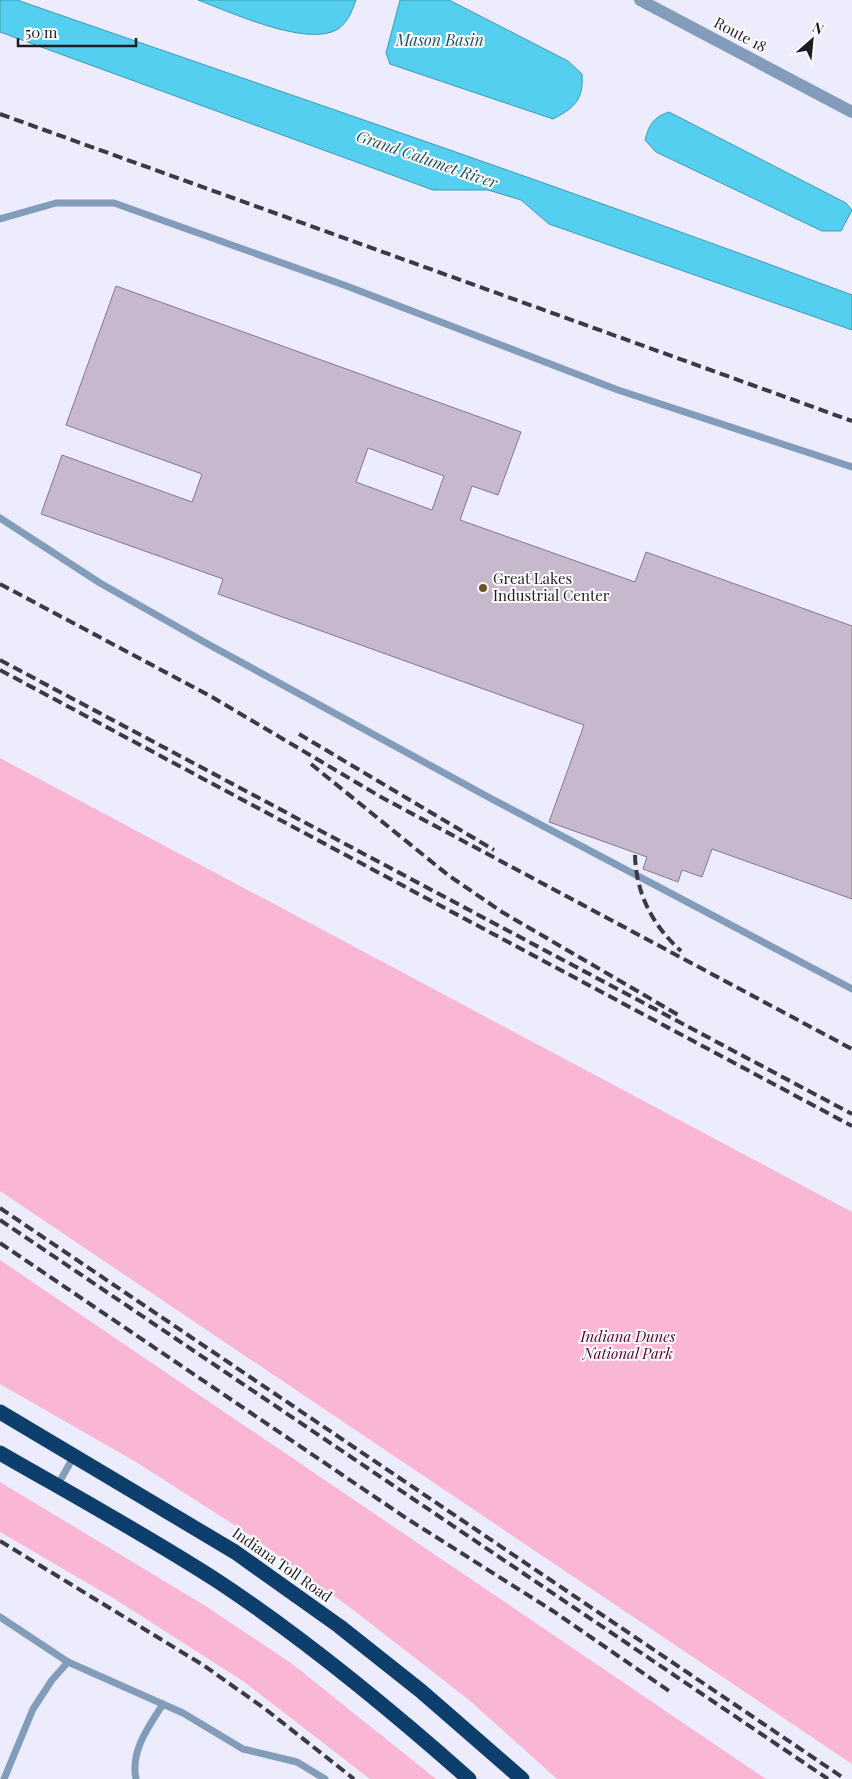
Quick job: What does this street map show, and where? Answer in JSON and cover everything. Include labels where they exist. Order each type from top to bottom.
[{"type":"highway","name":"Indiana Toll Road","points":[[0,1412],[235,1552],[338,1626],[428,1697],[522,1779]]},
{"type":"highway","points":[[0,1453],[218,1582],[318,1653],[401,1719],[469,1779]]},
{"type":"street","name":"Route 18","points":[[640,0],[852,112]]},
{"type":"lane","points":[[0,219],[56,203],[114,203],[344,285],[618,390],[852,467]]},
{"type":"lane","points":[[0,518],[100,583],[206,643],[507,807],[852,989]]},
{"type":"lane","points":[[57,1486],[74,1456]]},
{"type":"lane","points":[[0,1617],[68,1662],[163,1704],[198,1722],[230,1743],[243,1749],[297,1762],[326,1779]]},
{"type":"lane","points":[[4,1779],[33,1709],[52,1680],[68,1662]]},
{"type":"lane","points":[[136,1779],[135,1760],[140,1744],[163,1704]]},
{"type":"green space","name":"Indiana Dunes National Park","points":[[0,758],[852,1212],[852,1764],[0,1191]]},
{"type":"green space","points":[[0,1260],[766,1779],[557,1779],[469,1700],[356,1612],[253,1537],[136,1462],[0,1384]]},
{"type":"green space","points":[[0,1482],[204,1605],[291,1663],[436,1779],[370,1779],[243,1681],[113,1598],[0,1532]]},
{"type":"water","name":"Grand Calumet River","points":[[0,0],[17,0],[540,182],[852,295],[852,330],[549,224],[521,200],[488,190],[433,190],[0,32]]},
{"type":"water","points":[[198,0],[356,0],[347,20],[338,29],[325,34],[308,34],[269,26]]},
{"type":"water","name":"Mason Basin","points":[[400,0],[449,0],[568,61],[582,74],[579,97],[572,107],[553,119],[390,64],[386,53]]},
{"type":"water","points":[[669,112],[846,203],[852,210],[841,231],[822,231],[656,152],[645,140],[650,125],[659,116]]},
{"type":"building","name":"Great Lakes Industrial Center","points":[[116,286],[521,432],[498,495],[472,486],[460,520],[635,582],[646,552],[852,626],[852,899],[712,849],[702,877],[682,870],[678,882],[643,869],[647,857],[549,822],[584,725],[218,594],[223,579],[41,514],[62,455],[192,502],[202,474],[66,425]],"holes":[[[368,448],[444,476],[432,510],[356,482]]]},
{"type":"railway","points":[[0,114],[852,421]]},
{"type":"railway","points":[[0,584],[212,697],[381,797],[852,1049]]},
{"type":"railway","points":[[0,660],[852,1114]]},
{"type":"railway","points":[[0,670],[852,1126]]},
{"type":"railway","points":[[299,734],[494,850]]},
{"type":"railway","points":[[311,764],[448,875],[502,912],[680,1016]]},
{"type":"railway","points":[[635,855],[642,895],[648,908],[662,930],[681,951]]},
{"type":"railway","points":[[0,1208],[845,1779]]},
{"type":"railway","points":[[0,1220],[828,1779]]},
{"type":"railway","points":[[0,1243],[406,1518],[553,1611],[672,1693]]},
{"type":"railway","points":[[0,1541],[203,1665],[264,1708],[354,1779]]},
{"type":"place","name":"Great Lakes Industrial Center","points":[[483,588]]}]
